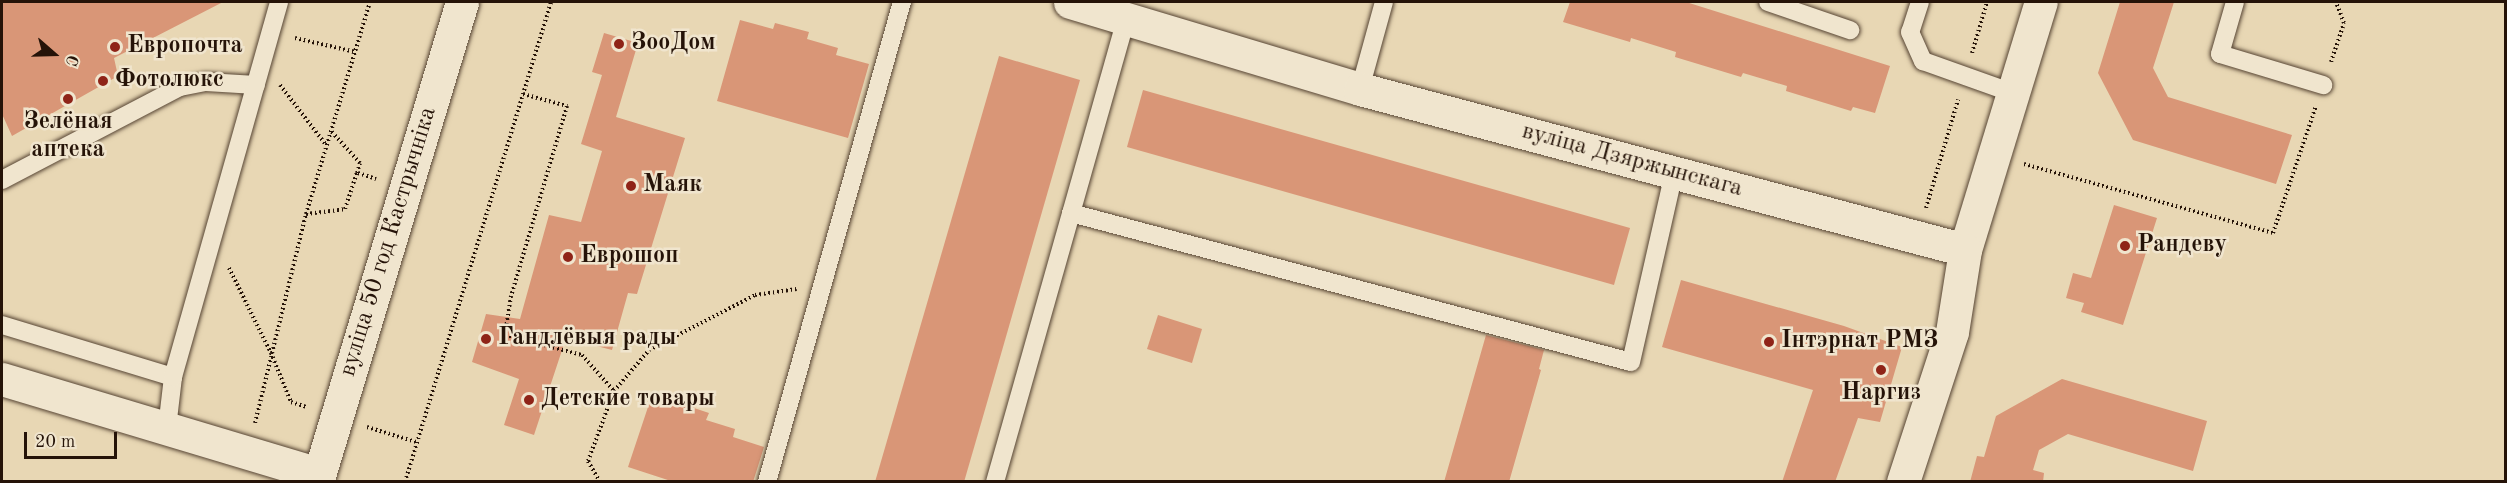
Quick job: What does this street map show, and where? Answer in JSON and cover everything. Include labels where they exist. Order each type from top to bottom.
[{"type":"street","name":"вуліца 50 год Кастрычніка","points":[[318,478],[462,2]]},
{"type":"street","name":"вуліца Дзяржынскага","points":[[1070,2],[1116,10],[1360,89],[1965,250]]},
{"type":"street","points":[[1903,482],[1952,332],[1965,250],[2041,2]]},
{"type":"street","points":[[2,379],[248,452],[318,478]]},
{"type":"lane","points":[[167,428],[173,378],[264,88],[279,2]]},
{"type":"lane","points":[[767,482],[902,2]]},
{"type":"lane","points":[[1360,89],[1384,2]]},
{"type":"lane","points":[[1768,2],[1850,30]]},
{"type":"lane","points":[[1920,2],[1910,32],[1923,61],[2013,93]]},
{"type":"lane","points":[[2235,2],[2220,54],[2323,85]]},
{"type":"lane","points":[[995,482],[1071,213],[1116,10]]},
{"type":"lane","points":[[2,180],[180,87],[206,82],[264,88]]},
{"type":"lane","points":[[1071,213],[1631,362],[1674,172]]},
{"type":"lane","points":[[2,325],[173,378]]},
{"type":"path","points":[[248,452],[306,214],[370,2]]},
{"type":"path","points":[[405,482],[551,2]]},
{"type":"path","points":[[1917,237],[1987,2]]},
{"type":"path","points":[[2018,163],[2273,233],[2344,23],[2336,2]]},
{"type":"path","points":[[289,37],[355,52]]},
{"type":"path","points":[[264,88],[276,80],[326,145]]},
{"type":"path","points":[[523,94],[567,106],[511,296],[505,335],[582,355],[614,391]]},
{"type":"path","points":[[306,214],[345,208],[360,163],[331,130]]},
{"type":"path","points":[[222,272],[226,261],[272,353],[291,402],[416,442]]},
{"type":"path","points":[[600,482],[588,461],[614,391],[649,350],[755,295],[822,286]]},
{"type":"building","points":[[2,2],[223,2],[114,58],[118,76],[12,136],[2,114]]},
{"type":"building","points":[[1570,2],[1686,2],[1890,66],[1875,113],[1853,107],[1851,111],[1786,91],[1787,86],[1743,73],[1741,77],[1675,57],[1676,52],[1631,38],[1630,42],[1563,22]]},
{"type":"building","points":[[2120,2],[2174,2],[2153,68],[2168,97],[2292,135],[2276,184],[2133,140],[2098,73]]},
{"type":"building","points":[[740,20],[773,29],[775,23],[809,32],[807,39],[838,48],[836,55],[869,64],[848,138],[717,101]]},
{"type":"building","points":[[604,33],[638,43],[616,117],[685,138],[637,294],[628,293],[612,350],[566,338],[534,435],[504,425],[519,379],[472,362],[486,314],[520,319],[549,215],[581,222],[602,151],[581,144],[602,75],[592,72]]},
{"type":"building","points":[[999,56],[1080,80],[964,482],[875,482]]},
{"type":"building","points":[[1143,90],[1630,228],[1614,285],[1127,147]]},
{"type":"building","name":"Рандеву","points":[[2114,205],[2157,218],[2123,325],[2081,312],[2084,303],[2066,298],[2073,273],[2091,278]]},
{"type":"building","name":"Інтэрнат РМЗ","points":[[1681,280],[1844,326],[1902,347],[1880,422],[1858,418],[1835,482],[1782,482],[1813,390],[1662,347]]},
{"type":"building","points":[[1158,315],[1202,329],[1192,363],[1147,349]]},
{"type":"building","points":[[1486,335],[1544,350],[1539,369],[1541,370],[1509,482],[1444,482]]},
{"type":"building","points":[[2062,379],[2207,421],[2193,471],[2068,434],[2039,450],[2033,470],[2044,473],[2043,482],[1970,482],[1977,456],[1984,457],[1996,416]]},
{"type":"building","points":[[650,401],[671,408],[673,401],[709,413],[706,420],[735,429],[733,437],[764,447],[753,482],[674,482],[628,467]]},
{"type":"place","name":"ЗооДом","points":[[619,44]]},
{"type":"place","name":"Европочта","points":[[115,47]]},
{"type":"place","name":"Фотолюкс","points":[[103,81]]},
{"type":"place","name":"Зелёная аптека","points":[[68,99]]},
{"type":"place","name":"Маяк","points":[[631,186]]},
{"type":"place","name":"Рандеву","points":[[2125,246]]},
{"type":"place","name":"Еврошоп","points":[[568,257]]},
{"type":"place","name":"Гандлёвыя рады","points":[[486,339]]},
{"type":"place","name":"Інтэрнат РМЗ","points":[[1769,342]]},
{"type":"place","name":"Наргиз","points":[[1881,370]]},
{"type":"place","name":"Детские товары","points":[[529,400]]}]
